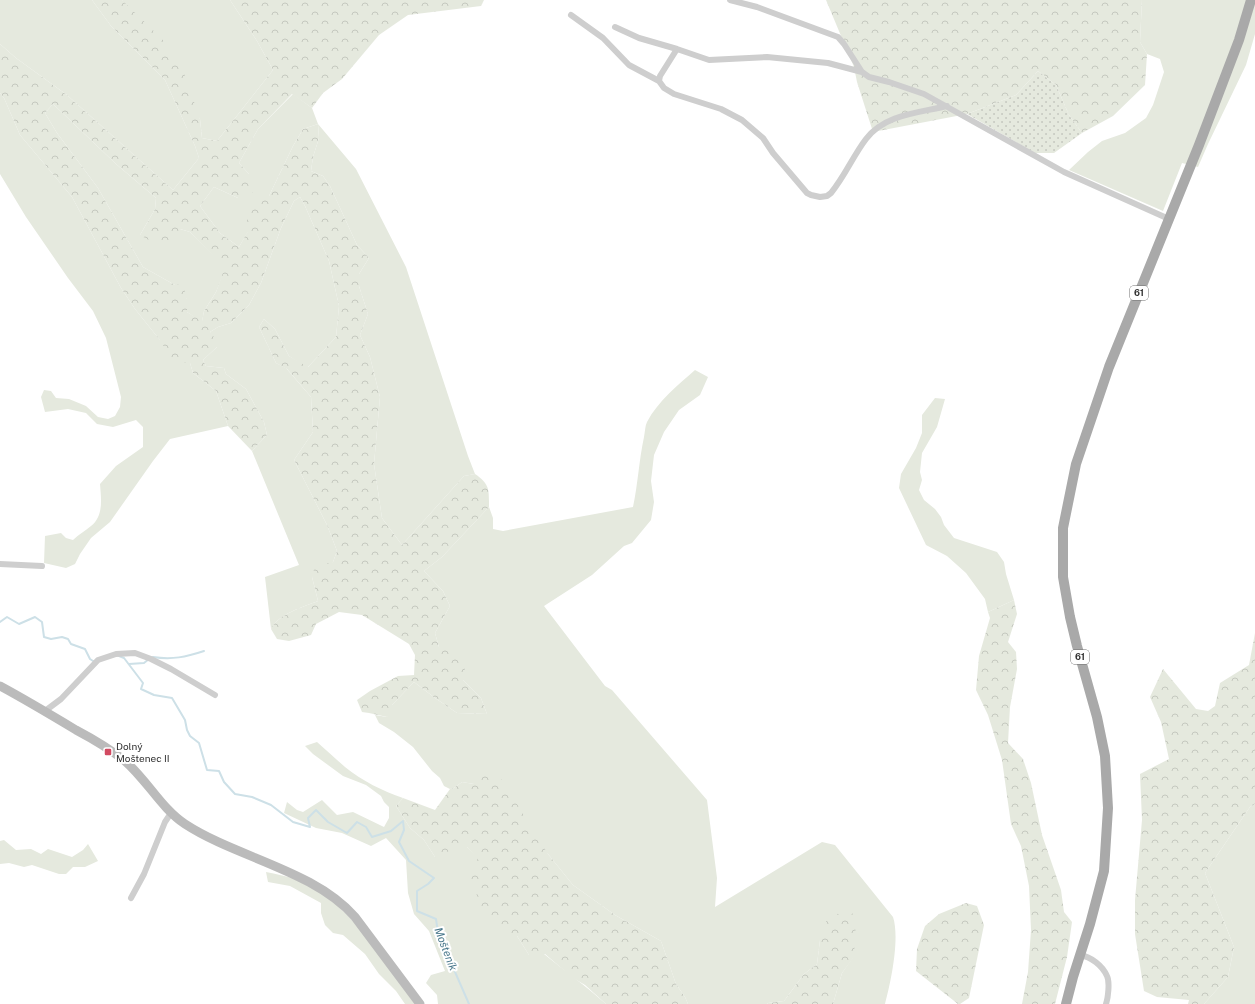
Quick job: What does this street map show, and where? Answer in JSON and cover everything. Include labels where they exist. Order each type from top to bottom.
[{"type":"main road","name":"61","points":[[1066,1004],[1104,871],[1108,808],[1105,756],[1097,717],[1076,646],[1063,576],[1063,528],[1076,464],[1109,367],[1170,219],[1238,40],[1251,0]]},
{"type":"street","points":[[730,0],[757,7],[838,37],[862,72]]},
{"type":"street","points":[[571,15],[603,38],[629,65],[659,81],[664,88],[674,94],[720,109],[742,120],[763,138],[773,153],[807,193],[816,197],[831,193],[866,138],[881,125],[890,120],[910,114],[946,106]]},
{"type":"street","points":[[615,27],[639,38],[709,60],[767,57],[828,63],[862,72],[869,77],[924,94],[1064,172],[1170,219]]},
{"type":"street","points":[[659,81],[660,76],[677,49]]},
{"type":"street","points":[[0,564],[42,566]]},
{"type":"street","points":[[45,711],[61,699],[96,662],[116,654],[134,653],[150,659],[171,669],[215,695]]},
{"type":"street","points":[[0,686],[100,744],[123,760],[141,778],[171,813],[185,824],[206,836],[303,880],[337,900],[355,917],[420,1004]]},
{"type":"street","points":[[131,898],[144,874],[165,822],[171,813]]},
{"type":"street","points":[[1080,955],[1087,956],[1096,962],[1107,976],[1108,998],[1106,1004]]},
{"type":"green space","points":[[0,0],[92,0],[111,26],[165,80],[199,158],[173,190],[67,95],[16,58],[0,44]]},
{"type":"green space","points":[[92,0],[122,0],[164,41],[182,67],[200,119],[202,138],[217,141],[273,70],[257,41],[230,0],[484,0],[481,6],[408,15],[379,35],[342,79],[323,93],[312,108],[292,94],[258,129],[239,163],[249,174],[256,189],[248,197],[238,198],[214,187],[200,206],[220,233],[239,247],[248,231],[248,214],[254,203],[263,197],[269,196],[293,146],[303,129],[318,124],[319,138],[313,157],[311,171],[323,176],[330,186],[357,245],[369,258],[359,274],[359,286],[368,314],[360,335],[370,357],[380,397],[374,464],[382,518],[402,545],[464,476],[475,474],[484,481],[488,488],[489,507],[442,557],[424,571],[443,591],[450,606],[435,633],[439,647],[453,650],[465,669],[463,680],[481,698],[487,714],[457,713],[414,682],[392,705],[394,712],[387,717],[362,712],[357,700],[398,676],[414,675],[415,655],[409,644],[362,615],[339,612],[316,624],[311,635],[289,641],[277,639],[271,629],[279,619],[285,615],[318,601],[312,577],[315,566],[333,562],[337,551],[327,525],[294,460],[313,432],[311,397],[287,369],[276,363],[259,327],[264,319],[275,329],[289,356],[308,367],[336,337],[339,306],[329,261],[300,197],[294,201],[281,228],[261,283],[249,305],[231,323],[218,327],[210,332],[217,341],[217,347],[203,360],[206,366],[224,368],[226,374],[246,389],[264,422],[267,435],[252,451],[228,426],[216,391],[193,373],[190,363],[174,362],[159,339],[135,309],[121,288],[72,197],[20,135],[4,98],[0,93],[0,44],[16,58],[67,95],[173,190],[199,158],[195,146],[165,80],[111,26]],"holes":[[[53,104],[116,164],[156,198],[155,209],[140,235],[162,248],[180,229],[190,232],[225,267],[216,292],[204,311],[202,321],[187,312],[187,299],[183,284],[175,285],[143,267],[98,188],[57,133],[45,113]]]},
{"type":"green space","points":[[122,0],[230,0],[257,41],[273,70],[217,141],[202,138],[200,119]]},
{"type":"green space","points":[[826,0],[1142,0],[1140,42],[1147,54],[1145,85],[1113,116],[1082,133],[1069,115],[1056,85],[1038,71],[1016,95],[967,114],[873,132],[857,82],[854,67]]},
{"type":"green space","points":[[1142,0],[1255,0],[1255,34],[1246,65],[1198,167],[1182,163],[1163,211],[1069,170],[1102,141],[1125,133],[1146,118],[1153,105],[1164,72],[1160,59],[1147,54],[1140,42]]},
{"type":"green space","points":[[1038,71],[1056,85],[1069,115],[1082,133],[1054,153],[1035,153],[967,114],[1016,95]]},
{"type":"green space","points":[[0,93],[4,98],[20,135],[72,197],[121,288],[135,309],[159,339],[190,363],[193,373],[216,391],[228,426],[170,439],[110,522],[91,538],[75,564],[66,568],[44,563],[45,536],[61,533],[66,538],[73,540],[95,522],[101,506],[100,484],[116,466],[143,447],[143,427],[136,420],[113,427],[97,424],[86,413],[68,409],[45,412],[41,397],[44,390],[51,391],[56,398],[69,399],[86,406],[98,417],[108,419],[115,416],[120,407],[121,397],[106,338],[93,311],[68,278],[26,217],[0,174]]},
{"type":"green space","points":[[293,94],[312,108],[318,124],[303,129],[293,146],[269,196],[239,247],[220,233],[200,206],[214,187],[238,198],[249,174],[239,163],[258,129]]},
{"type":"green space","points":[[53,104],[116,164],[156,198],[155,209],[140,235],[180,229],[190,232],[226,267],[216,292],[204,311],[202,322],[187,312],[187,299],[175,285],[143,267],[98,188],[57,133],[45,113]]},
{"type":"green space","points":[[318,124],[356,169],[406,267],[475,474],[464,476],[402,545],[382,518],[374,464],[380,397],[370,357],[360,335],[368,314],[359,286],[359,274],[369,258],[357,245],[330,186],[323,176],[311,171],[313,157],[319,138]]},
{"type":"green space","points":[[300,197],[329,261],[339,306],[336,337],[307,368],[289,356],[275,329],[264,319],[259,327],[276,363],[286,368],[311,397],[313,432],[294,460],[327,525],[337,551],[333,562],[312,577],[318,601],[285,615],[274,624],[271,629],[265,577],[299,565],[252,451],[267,435],[264,422],[246,389],[226,374],[224,368],[206,366],[203,360],[217,347],[210,332],[218,327],[231,323],[249,305],[261,283],[281,228],[294,201]]},
{"type":"green space","points":[[695,370],[708,377],[700,395],[679,410],[664,432],[654,455],[651,481],[654,502],[651,520],[632,543],[624,546],[592,575],[544,606],[605,686],[612,690],[707,800],[717,878],[715,907],[822,842],[835,845],[893,917],[896,936],[895,948],[890,984],[885,1004],[833,1004],[842,973],[854,956],[820,940],[817,964],[804,974],[784,1001],[767,1004],[688,1004],[676,984],[661,941],[615,915],[573,885],[548,854],[474,784],[462,782],[450,789],[444,786],[440,778],[432,771],[413,747],[394,732],[379,723],[375,715],[387,717],[392,705],[414,682],[457,713],[487,714],[481,698],[463,680],[439,647],[435,633],[450,606],[443,591],[424,571],[442,557],[489,507],[493,518],[493,529],[503,531],[633,507],[647,422],[663,400]]},
{"type":"green space","points":[[935,398],[945,399],[937,427],[922,453],[920,472],[922,480],[919,490],[924,500],[935,509],[941,517],[944,525],[954,538],[997,552],[1004,562],[1014,600],[988,612],[985,599],[966,573],[947,556],[926,545],[899,488],[901,474],[916,448],[922,433],[922,415]]},
{"type":"green space","points":[[1014,600],[1017,614],[1008,642],[1016,652],[1017,669],[1010,707],[1008,743],[1023,759],[1031,783],[1042,835],[1061,890],[1064,912],[1072,922],[1067,957],[1055,1004],[1022,1004],[1028,972],[1031,930],[1029,886],[1021,846],[1011,824],[1002,760],[988,715],[976,690],[979,656],[990,618],[988,612]]},
{"type":"green space","points":[[1255,633],[1255,804],[1250,807],[1205,873],[1234,947],[1228,977],[1204,1004],[1188,1004],[1189,1000],[1157,997],[1144,991],[1135,934],[1135,900],[1142,820],[1140,774],[1169,759],[1161,722],[1150,697],[1163,669],[1196,709],[1208,711],[1215,706],[1220,683],[1249,665]]},
{"type":"green space","points":[[317,742],[358,777],[380,789],[403,798],[396,806],[410,828],[424,840],[435,857],[447,847],[467,847],[479,858],[517,936],[529,955],[544,954],[606,1004],[438,1004],[437,995],[426,983],[431,975],[445,971],[429,931],[414,914],[408,893],[406,860],[386,838],[371,846],[342,833],[316,828],[284,813],[287,802],[297,810],[303,812],[322,800],[337,815],[353,812],[384,827],[389,818],[389,807],[381,796],[366,785],[343,776],[313,754],[305,746]]},
{"type":"green space","points":[[482,775],[499,775],[548,854],[573,885],[615,915],[661,941],[676,984],[688,1004],[606,1004],[585,985],[573,978],[545,954],[537,957],[529,955],[517,936],[509,939],[484,915],[470,876],[478,858],[467,847],[447,847],[449,854],[442,858],[435,857],[424,840],[410,828],[396,806],[403,798],[435,810],[450,789],[462,782],[474,784]]},
{"type":"green space","points":[[1255,804],[1255,1004],[1204,1004],[1228,977],[1234,947],[1205,873],[1250,807]]},
{"type":"green space","points":[[4,840],[16,850],[31,849],[41,854],[48,849],[72,857],[83,850],[88,844],[98,861],[85,867],[73,867],[66,874],[59,874],[32,865],[24,867],[9,863],[0,864],[0,841]]},
{"type":"green space","points":[[266,872],[296,879],[314,887],[331,900],[363,932],[416,1004],[405,1004],[396,991],[379,974],[365,954],[343,935],[333,933],[325,925],[321,913],[321,903],[290,886],[268,882]]},
{"type":"green space","points":[[966,903],[977,906],[984,925],[969,998],[958,1004],[916,971],[917,949],[925,926],[939,914]]},
{"type":"green space","points":[[850,908],[856,922],[854,957],[842,973],[833,1004],[767,1004],[784,1001],[804,974],[817,964],[820,940],[827,919]]},
{"type":"waterway","name":"Mošteník","points":[[0,622],[7,617],[19,624],[35,617],[42,622],[44,637],[51,639],[62,637],[68,639],[71,644],[85,649],[90,659],[94,661]]},
{"type":"waterway","points":[[153,657],[179,657],[204,651]]},
{"type":"waterway","name":"Mošteník","points":[[119,656],[124,658],[143,683],[141,689],[154,695],[172,698],[185,720],[190,736],[199,743],[207,770],[219,771],[224,782],[235,794],[252,797],[271,805],[293,822],[310,827],[308,818],[316,810],[328,822],[347,833],[357,822],[366,827],[372,837],[391,831],[403,821],[404,830],[399,842],[409,861],[434,878],[417,891],[417,911],[436,919],[438,933],[469,1004]]},
{"type":"waterway","points":[[129,664],[144,663],[149,659]]},
{"type":"place","name":"Dolný Moštenec II","points":[[108,752]]}]
